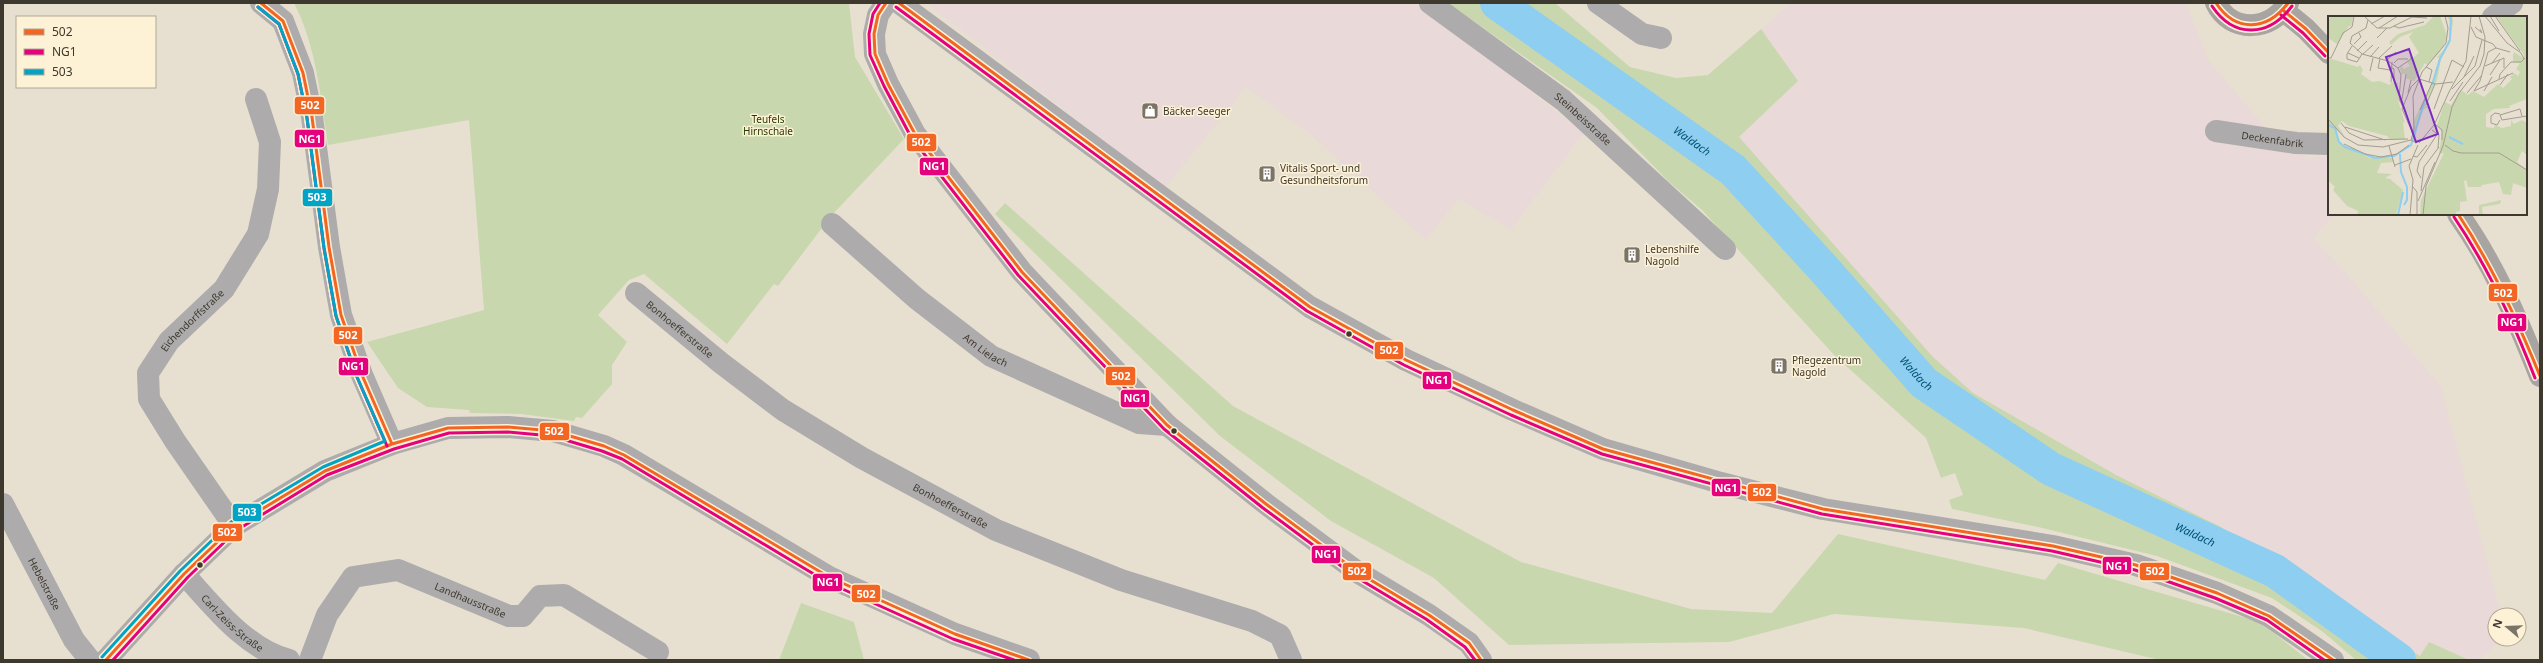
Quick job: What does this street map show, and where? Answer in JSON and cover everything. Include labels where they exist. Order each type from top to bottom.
[{"type":"main road","points":[[2216,3],[2225,15],[2236,22],[2249,26],[2268,22],[2286,7],[2328,52]]},
{"type":"main road","points":[[2459,215],[2479,243],[2495,275],[2540,376]]},
{"type":"street","points":[[260,3],[283,21],[303,72],[312,117],[329,246],[341,315],[362,375],[392,444]]},
{"type":"street","points":[[886,3],[878,15],[874,34],[875,54],[915,134],[1022,272],[1167,425],[1266,504],[1359,573],[1429,615],[1468,643],[1481,660]]},
{"type":"street","points":[[899,3],[1310,307],[1406,360],[1512,410],[1603,449],[1721,483],[1823,509],[2053,546],[2136,565],[2217,593],[2269,616],[2333,660]]},
{"type":"street","name":"Steinbeisstraße","points":[[1430,3],[1563,100],[1724,249]]},
{"type":"street","points":[[1598,3],[1642,34],[1661,38]]},
{"type":"street","points":[[2494,16],[2512,3]]},
{"type":"street","name":"Eichendorffstraße","points":[[234,526],[175,441],[149,399],[148,374],[169,341],[224,290],[258,234],[268,189],[270,142],[256,99]]},
{"type":"street","name":"Deckenfabrik","points":[[2216,131],[2296,143],[2328,144]]},
{"type":"street","name":"Am Lielach","points":[[832,224],[917,298],[991,356],[1139,423],[1167,425]]},
{"type":"street","name":"Bonhoefferstraße","points":[[636,292],[721,363],[777,405],[862,458],[996,530],[1121,580],[1252,621],[1280,635],[1291,660]]},
{"type":"street","points":[[106,660],[184,574],[234,526],[325,471],[392,444],[448,428],[508,427],[553,431],[604,446],[624,455],[829,577],[955,634],[1029,660]]},
{"type":"street","name":"Hebelstraße","points":[[3,504],[74,640],[90,660]]},
{"type":"street","name":"Landhausstraße","points":[[310,660],[327,615],[354,577],[398,570],[509,616],[523,616],[540,596],[564,595],[658,652]]},
{"type":"street","name":"Carl-Zeiss-Straße","points":[[184,574],[229,623],[277,659]]},
{"type":"shaded area","points":[[926,3],[1416,3],[1584,133],[1511,229],[1458,199],[1426,240],[1311,135],[1246,87],[1165,188]]},
{"type":"shaded area","points":[[1790,3],[2186,3],[2209,61],[2283,148],[2311,158],[2328,155],[2328,215],[2335,215],[2313,238],[2355,283],[2441,387],[2499,607],[2487,607],[2487,647],[2493,647],[2479,660],[2421,656],[2221,527],[2116,475],[1973,393],[1933,357],[1739,137],[1798,81],[1761,29]]},
{"type":"green space","name":"Teufels Hirnschale","points":[[294,3],[849,3],[855,57],[904,139],[831,216],[778,286],[774,284],[727,344],[644,274],[629,280],[598,315],[627,342],[612,365],[612,384],[582,418],[576,417],[574,421],[521,414],[470,413],[469,410],[427,407],[398,388],[367,342],[484,310],[469,120],[328,145],[313,54],[308,36]]},
{"type":"green space","points":[[1448,3],[1555,3],[1630,67],[1676,78],[1708,75],[1761,29],[1798,81],[1739,137],[1933,357],[1973,393],[2116,475],[2221,527],[2420,656],[2429,642],[2469,660],[2356,660],[2323,632],[2272,598],[2157,556],[2038,527],[1952,509],[1949,500],[1963,495],[1955,473],[1941,478],[1926,438],[1835,356],[1702,210],[1668,181],[1597,108]]},
{"type":"green space","points":[[1005,203],[1233,406],[1521,562],[1691,609],[1772,613],[1838,534],[2045,580],[2058,563],[2260,622],[2308,660],[2160,660],[2024,628],[1834,614],[1729,642],[1509,645],[1434,578],[1331,521],[1220,436],[995,214]]},
{"type":"green space","points":[[801,603],[854,622],[864,660],[779,660]]},
{"type":"waterway","name":"Waldach","points":[[1497,3],[1733,170],[1823,268],[1924,383],[2051,469],[2275,571],[2399,660]]},
{"type":"transit line","name":"502","points":[[261,3],[283,21],[303,73],[312,117],[329,247],[341,315],[362,375],[392,444]]},
{"type":"transit line","name":"NG1","points":[[880,3],[873,14],[869,34],[870,55],[884,86],[911,137],[1018,275],[1164,429],[1263,508],[1356,577],[1426,619],[1465,647],[1475,660]]},
{"type":"transit line","name":"502","points":[[886,3],[878,15],[874,34],[875,54],[888,84],[915,134],[1022,272],[1167,425],[1266,504],[1359,573],[1429,615],[1469,643],[1481,660]]},
{"type":"transit line","name":"502","points":[[899,3],[1310,307],[1406,360],[1513,410],[1603,449],[1823,509],[2053,546],[2136,565],[2217,593],[2269,616],[2333,660]]},
{"type":"transit line","name":"502","points":[[2216,3],[2224,13],[2233,20],[2242,24],[2252,25],[2271,19],[2288,3]]},
{"type":"transit line","name":"NG1","points":[[2212,6],[2221,17],[2231,24],[2241,29],[2252,30],[2273,24],[2292,6]]},
{"type":"transit line","name":"NG1","points":[[258,7],[279,24],[298,74],[307,118],[324,248],[336,316],[357,377],[387,446]]},
{"type":"transit line","name":"503","points":[[102,657],[180,571],[231,522],[323,467],[385,441],[357,377],[336,316],[324,248],[307,118],[298,74],[279,24],[258,7]]},
{"type":"transit line","name":"NG1","points":[[896,7],[1307,311],[1404,365],[1511,415],[1602,454],[1822,514],[2052,551],[2135,570],[2215,598],[2267,620],[2324,660]]},
{"type":"transit line","name":"502","points":[[2284,11],[2306,29],[2328,52]]},
{"type":"transit line","name":"NG1","points":[[2281,15],[2303,33],[2325,56]]},
{"type":"transit line","name":"502","points":[[2459,215],[2493,273],[2540,376]]},
{"type":"transit line","name":"NG1","points":[[2454,217],[2489,275],[2518,336],[2535,378]]},
{"type":"transit line","name":"502","points":[[106,660],[184,574],[234,526],[325,471],[392,444],[448,428],[508,427],[553,431],[604,446],[624,455],[829,577],[955,634],[1029,660]]},
{"type":"transit line","name":"NG1","points":[[113,660],[188,577],[237,530],[327,475],[394,449],[449,433],[508,432],[552,436],[602,451],[622,459],[827,582],[953,639],[1014,660]]},
{"type":"place","name":"Bäcker Seeger","points":[[1150,111]]},
{"type":"place","name":"Vitalis Sport- und Gesundheitsforum","points":[[1267,174]]},
{"type":"place","name":"Lebenshilfe Nagold","points":[[1632,255]]},
{"type":"place","name":"Pflegezentrum Nagold","points":[[1779,366]]}]
